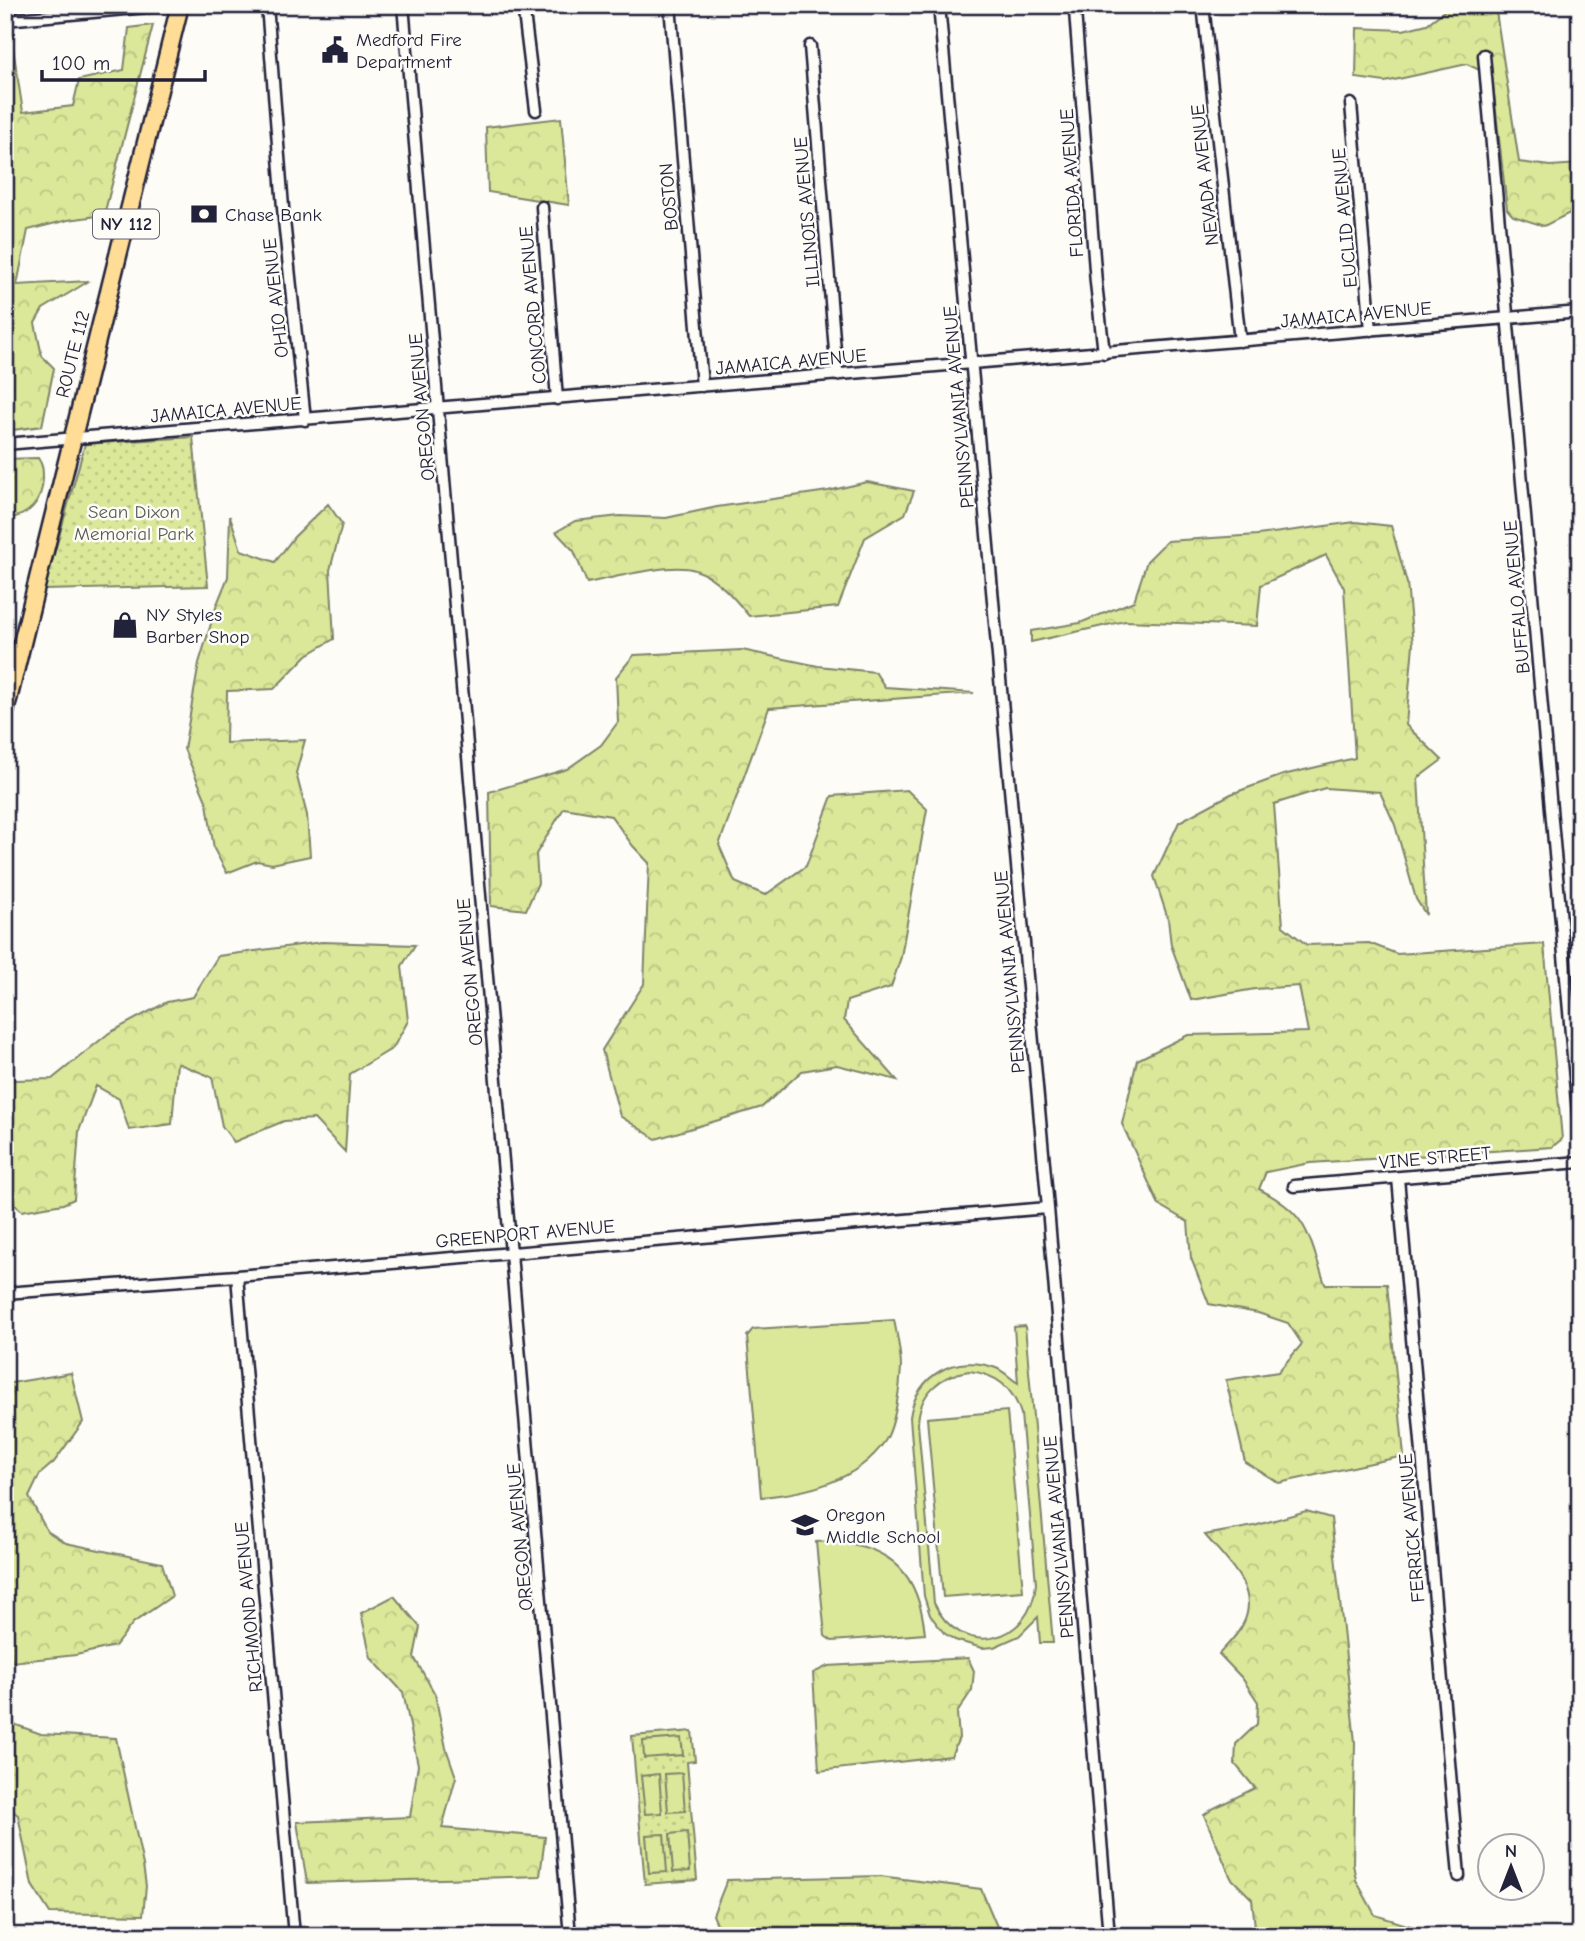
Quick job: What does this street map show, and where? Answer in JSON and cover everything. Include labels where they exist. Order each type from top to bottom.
[{"type":"main road","name":"ROUTE 112","points":[[5,712],[180,5]]},
{"type":"street","points":[[5,20],[169,5]]},
{"type":"street","name":"OHIO AVENUE","points":[[267,5],[283,209],[305,420]]},
{"type":"street","name":"OREGON AVENUE","points":[[403,5],[570,1936]]},
{"type":"street","points":[[523,5],[536,110]]},
{"type":"street","name":"BOSTON","points":[[670,5],[702,386]]},
{"type":"street","name":"PENNSYLVANIA AVENUE","points":[[939,5],[1048,1208],[1109,1936]]},
{"type":"street","name":"NEVADA AVENUE","points":[[1203,5],[1240,341]]},
{"type":"street","name":"FLORIDA AVENUE","points":[[1075,11],[1104,353]]},
{"type":"street","name":"ILLINOIS AVENUE","points":[[810,46],[837,375]]},
{"type":"street","name":"BUFFALO AVENUE","points":[[1484,55],[1580,1135]]},
{"type":"street","name":"EUCLID AVENUE","points":[[1351,104],[1371,330]]},
{"type":"street","name":"CONCORD AVENUE","points":[[542,207],[557,399]]},
{"type":"street","name":"JAMAICA AVENUE","points":[[5,444],[1580,312]]},
{"type":"street","name":"VINE STREET","points":[[1294,1186],[1580,1162]]},
{"type":"street","name":"FERRICK AVENUE","points":[[1398,1178],[1459,1876]]},
{"type":"street","name":"GREENPORT AVENUE","points":[[5,1293],[1048,1208]]},
{"type":"street","name":"RICHMOND AVENUE","points":[[237,1276],[294,1936]]},
{"type":"green space","points":[[1452,5],[1495,5],[1519,162],[1550,166],[1580,164],[1580,208],[1544,226],[1513,216],[1507,209],[1492,76],[1467,64],[1385,82],[1356,78],[1357,28],[1403,30],[1427,24]]},
{"type":"green space","points":[[153,25],[104,215],[28,230],[17,285],[89,281],[43,309],[35,323],[42,356],[54,368],[42,426],[5,431],[5,35],[11,35],[23,112],[73,106],[79,80],[124,70],[129,28]]},
{"type":"green space","points":[[561,118],[569,205],[488,192],[486,127]]},
{"type":"green space","name":"Sean Dixon Memorial Park","points":[[193,437],[208,586],[44,590],[85,444]]},
{"type":"green space","points":[[38,458],[43,479],[37,501],[27,512],[5,519],[5,459]]},
{"type":"green space","points":[[867,482],[914,491],[905,514],[865,538],[838,607],[749,616],[718,583],[703,573],[684,568],[641,572],[587,583],[574,551],[556,532],[575,521],[620,516],[666,518]]},
{"type":"green space","points":[[328,504],[342,524],[330,570],[334,639],[307,655],[274,689],[227,691],[226,743],[305,740],[296,773],[307,815],[310,856],[272,864],[257,861],[227,873],[214,849],[207,803],[184,749],[199,663],[228,577],[230,516],[241,550],[275,562],[294,537]]},
{"type":"green space","points":[[1355,522],[1391,526],[1407,583],[1413,644],[1406,725],[1442,760],[1418,778],[1426,915],[1416,899],[1395,825],[1380,792],[1325,788],[1274,804],[1283,926],[1307,945],[1369,943],[1397,954],[1544,944],[1562,1139],[1552,1147],[1310,1163],[1266,1172],[1259,1189],[1288,1208],[1304,1227],[1325,1284],[1387,1284],[1404,1456],[1279,1483],[1245,1462],[1226,1380],[1278,1372],[1302,1344],[1288,1323],[1258,1313],[1209,1304],[1191,1258],[1188,1222],[1159,1205],[1122,1124],[1137,1060],[1188,1035],[1308,1032],[1299,986],[1255,989],[1191,1000],[1171,945],[1168,919],[1154,876],[1179,822],[1231,794],[1283,775],[1355,758],[1344,588],[1326,555],[1261,585],[1257,626],[1125,621],[1031,642],[1031,631],[1080,623],[1134,601],[1147,561],[1167,541],[1258,535]]},
{"type":"green space","points":[[742,650],[818,666],[875,672],[885,687],[974,693],[769,708],[719,845],[735,882],[765,895],[806,866],[832,796],[907,790],[927,809],[901,957],[891,987],[847,1001],[844,1020],[897,1080],[837,1065],[802,1071],[762,1107],[656,1139],[620,1116],[602,1050],[644,984],[649,863],[611,816],[564,808],[536,854],[538,883],[526,910],[491,906],[489,792],[567,769],[601,745],[618,722],[616,677],[634,655]]},
{"type":"green space","points":[[322,942],[415,945],[402,966],[408,1021],[393,1048],[350,1074],[345,1152],[314,1119],[284,1121],[234,1142],[222,1126],[212,1077],[177,1063],[172,1124],[129,1130],[119,1099],[96,1086],[79,1131],[74,1199],[63,1204],[22,1211],[5,1196],[5,1075],[15,1080],[52,1079],[109,1033],[167,1002],[193,997],[218,956]]},
{"type":"green space","points":[[894,1320],[901,1368],[894,1416],[885,1441],[873,1455],[845,1476],[813,1488],[761,1497],[747,1336],[753,1329]]},
{"type":"green space","points":[[1025,1326],[1053,1643],[1040,1643],[1038,1617],[1019,1636],[994,1647],[982,1648],[955,1640],[944,1633],[930,1615],[924,1596],[910,1417],[920,1389],[941,1371],[953,1366],[981,1364],[999,1369],[1018,1383],[1014,1327]],"holes":[[[959,1373],[979,1373],[995,1379],[1008,1389],[1021,1414],[1036,1583],[1032,1604],[1022,1620],[1009,1632],[993,1638],[977,1638],[960,1633],[946,1621],[934,1603],[918,1424],[922,1403],[940,1381]]]},
{"type":"green space","points":[[71,1373],[83,1422],[54,1462],[40,1474],[29,1497],[47,1531],[66,1543],[162,1563],[172,1596],[133,1623],[115,1646],[76,1655],[12,1662],[5,1565],[5,1384]]},
{"type":"green space","points":[[1007,1411],[1023,1591],[943,1597],[927,1418]]},
{"type":"green space","points":[[1306,1511],[1331,1518],[1355,1742],[1353,1864],[1356,1880],[1375,1915],[1426,1931],[1426,1936],[1256,1936],[1252,1899],[1231,1878],[1204,1815],[1255,1788],[1235,1764],[1236,1744],[1257,1724],[1258,1702],[1242,1678],[1219,1654],[1243,1624],[1248,1599],[1239,1576],[1205,1535],[1254,1526]]},
{"type":"green space","points":[[833,1541],[872,1550],[899,1567],[917,1595],[925,1634],[832,1641],[825,1636],[816,1542]]},
{"type":"green space","points":[[394,1596],[420,1627],[414,1657],[435,1694],[446,1748],[456,1777],[442,1828],[545,1837],[540,1876],[307,1883],[297,1822],[410,1817],[418,1765],[403,1692],[371,1658],[361,1613]]},
{"type":"green space","points":[[968,1658],[974,1671],[972,1690],[957,1713],[959,1738],[951,1756],[819,1771],[813,1673],[828,1666]]},
{"type":"green space","points":[[11,1723],[41,1734],[116,1738],[143,1865],[146,1886],[143,1915],[50,1913],[32,1885],[18,1815],[10,1809],[5,1810],[5,1724]]},
{"type":"green space","points":[[692,1731],[695,1761],[687,1762],[697,1880],[645,1884],[632,1736]]},
{"type":"green space","points":[[681,1738],[683,1755],[644,1758],[643,1741]]},
{"type":"green space","points":[[682,1773],[685,1811],[668,1812],[665,1774]]},
{"type":"green space","points":[[659,1774],[662,1813],[645,1814],[641,1776]]},
{"type":"green space","points":[[687,1832],[690,1871],[673,1872],[670,1834]]},
{"type":"green space","points":[[664,1834],[667,1872],[649,1873],[646,1835]]},
{"type":"green space","points":[[880,1876],[981,1889],[1001,1936],[722,1936],[713,1915],[727,1880]]},
{"type":"place","name":"Medford Fire Department","points":[[335,50]]},
{"type":"place","name":"Chase Bank","points":[[204,214]]},
{"type":"place","name":"NY Styles Barber Shop","points":[[125,625]]},
{"type":"place","name":"Oregon Middle School","points":[[805,1525]]}]
